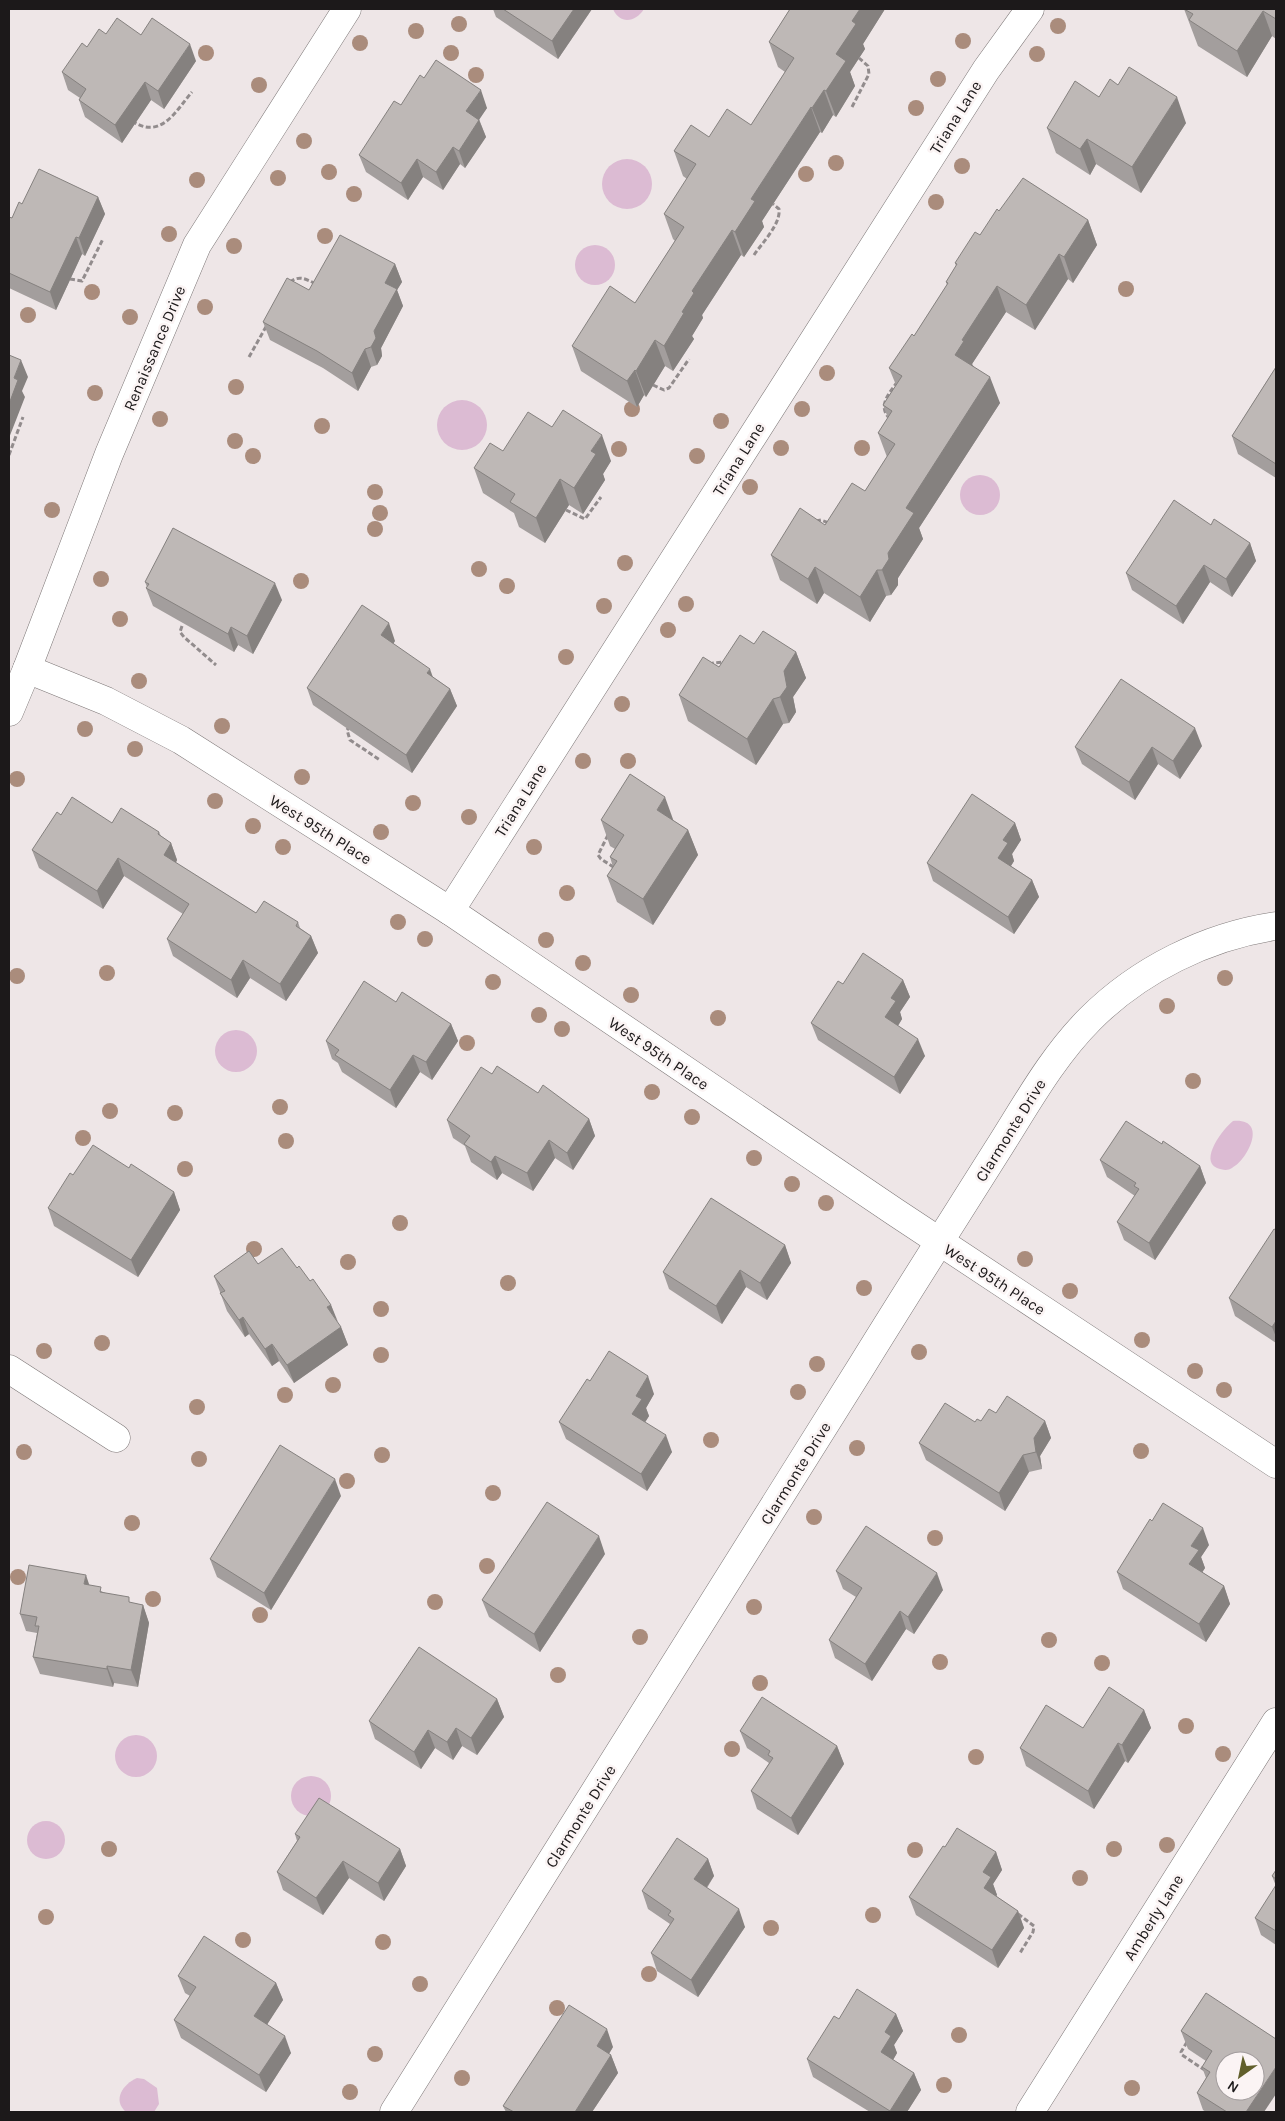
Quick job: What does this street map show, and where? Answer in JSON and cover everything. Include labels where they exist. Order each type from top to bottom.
[{"type":"street","name":"Renaissance Drive","points":[[9,712],[27,670],[109,454],[197,245],[347,9]]},
{"type":"street","name":"Triana Lane","points":[[450,912],[986,70],[1030,9]]},
{"type":"street","name":"West 95th Place","points":[[27,670],[106,702],[181,740],[450,912],[940,1242],[1276,1464]]},
{"type":"street","name":"Clarmonte Drive","points":[[394,2112],[940,1242],[1046,1074],[1069,1041],[1093,1016],[1125,989],[1161,966],[1193,949],[1227,937],[1276,926]]},
{"type":"street","points":[[9,1369],[116,1438]]},
{"type":"street","name":"Amberly Lane","points":[[1030,2112],[1276,1722]]},
{"type":"path","points":[[852,107],[869,74],[868,66],[859,58]]},
{"type":"path","points":[[124,116],[140,126],[151,129],[160,126],[172,116],[192,92]]},
{"type":"path","points":[[754,255],[776,222],[779,214],[779,209],[773,204]]},
{"type":"path","points":[[70,279],[82,281],[103,239]]},
{"type":"path","points":[[286,288],[290,281],[296,278],[302,278],[318,285]]},
{"type":"path","points":[[249,357],[268,322]]},
{"type":"path","points":[[653,385],[664,390],[669,388],[689,359]]},
{"type":"path","points":[[892,421],[884,411],[883,405],[901,376]]},
{"type":"path","points":[[9,455],[23,417]]},
{"type":"path","points":[[566,510],[585,520],[601,497]]},
{"type":"path","points":[[810,523],[822,520],[830,523]]},
{"type":"path","points":[[182,626],[180,632],[184,637],[216,665]]},
{"type":"path","points":[[708,668],[713,664],[724,662],[731,664]]},
{"type":"path","points":[[352,723],[347,730],[350,740],[380,760]]},
{"type":"path","points":[[610,832],[598,854],[600,859],[616,869]]},
{"type":"path","points":[[1017,1913],[1034,1926],[1033,1932],[1020,1953]]},
{"type":"path","points":[[1192,2035],[1181,2052],[1182,2055],[1214,2076]]},
{"type":"shaded area","points":[[613,9],[644,9],[637,17],[628,20],[620,18]]},
{"type":"shaded area","points":[[627,159],[641,163],[648,170],[652,184],[648,198],[641,205],[627,209],[613,205],[606,198],[602,184],[606,170],[613,163]]},
{"type":"shaded area","points":[[599,245],[606,248],[612,254],[615,265],[614,273],[606,282],[599,285],[591,285],[584,282],[576,273],[575,261],[578,254],[587,246]]},
{"type":"shaded area","points":[[462,400],[476,404],[483,411],[487,425],[483,439],[476,446],[462,450],[448,446],[441,439],[437,425],[441,411],[448,404]]},
{"type":"shaded area","points":[[980,475],[994,481],[1000,495],[994,509],[980,515],[966,509],[960,495],[966,481]]},
{"type":"shaded area","points":[[232,1030],[240,1030],[251,1036],[257,1051],[251,1066],[240,1072],[232,1072],[221,1066],[215,1055],[215,1047],[221,1036]]},
{"type":"shaded area","points":[[1233,1121],[1244,1122],[1250,1126],[1253,1132],[1249,1149],[1238,1164],[1229,1170],[1217,1168],[1212,1164],[1210,1158],[1214,1144]]},
{"type":"shaded area","points":[[136,1735],[151,1741],[157,1756],[151,1771],[136,1777],[121,1771],[115,1756],[121,1741]]},
{"type":"shaded area","points":[[311,1776],[325,1782],[331,1796],[325,1810],[311,1816],[297,1810],[291,1796],[297,1782]]},
{"type":"shaded area","points":[[46,1821],[60,1826],[65,1840],[60,1854],[46,1859],[32,1854],[27,1840],[32,1826]]},
{"type":"shaded area","points":[[137,2078],[144,2079],[157,2088],[159,2104],[154,2112],[126,2112],[122,2107],[120,2102],[121,2093],[127,2084]]},
{"type":"building","points":[[503,9],[574,9],[552,41]]},
{"type":"building","points":[[790,9],[860,9],[852,21],[856,24],[836,54],[846,61],[826,91],[824,90],[811,107],[751,199],[755,201],[735,232],[732,230],[692,291],[694,293],[682,312],[684,313],[664,346],[655,340],[636,371],[627,381],[572,346],[610,286],[635,303],[684,227],[664,214],[696,164],[674,151],[691,125],[709,137],[727,109],[751,125],[794,58],[769,42]]},
{"type":"building","points":[[1184,9],[1276,9],[1276,19],[1263,11],[1237,51],[1189,20],[1193,14]]},
{"type":"building","points":[[117,18],[141,35],[152,18],[190,44],[158,91],[145,82],[115,125],[79,100],[86,89],[62,72],[82,43],[87,47],[99,29],[106,34]]},
{"type":"building","points":[[436,60],[481,90],[466,111],[479,120],[459,151],[453,147],[436,172],[417,159],[401,183],[359,155],[394,101],[401,105],[420,75],[424,78]]},
{"type":"building","points":[[1129,67],[1177,97],[1132,167],[1087,139],[1080,149],[1047,128],[1075,81],[1099,97],[1110,79],[1118,85]]},
{"type":"building","points":[[39,169],[98,197],[79,238],[76,237],[50,292],[9,273],[9,217],[12,218],[19,202],[22,204]]},
{"type":"building","points":[[1023,178],[1088,220],[1064,257],[1059,254],[1026,305],[997,286],[962,340],[964,341],[955,355],[990,377],[906,508],[914,513],[888,553],[889,559],[882,570],[877,570],[860,597],[815,567],[808,579],[771,555],[800,508],[825,525],[852,483],[865,491],[895,444],[878,433],[892,411],[883,405],[902,376],[889,368],[912,334],[914,336],[948,283],[946,282],[957,264],[955,263],[975,232],[980,235],[997,209],[999,211]]},
{"type":"building","points":[[340,235],[395,264],[385,283],[397,289],[374,331],[376,338],[371,347],[365,349],[352,373],[317,351],[263,322],[287,278],[309,290]]},
{"type":"building","points":[[9,355],[21,360],[14,378],[18,380],[9,404]]},
{"type":"building","points":[[1276,367],[1276,464],[1232,436]]},
{"type":"building","points":[[563,410],[602,435],[591,451],[596,454],[574,488],[560,479],[536,518],[510,502],[515,494],[474,468],[490,443],[503,451],[528,412],[552,427]]},
{"type":"building","points":[[1174,500],[1211,525],[1214,519],[1250,543],[1226,579],[1204,565],[1176,606],[1126,573]]},
{"type":"building","points":[[173,528],[275,583],[247,636],[231,627],[228,634],[146,588],[149,584],[145,582]]},
{"type":"building","points":[[362,605],[389,623],[381,635],[430,669],[427,673],[450,689],[406,755],[307,688]]},
{"type":"building","points":[[763,631],[796,652],[784,671],[787,687],[780,697],[773,699],[747,739],[679,695],[703,657],[719,667],[740,635],[754,644]]},
{"type":"building","points":[[1121,679],[1195,728],[1173,761],[1152,747],[1129,782],[1075,747]]},
{"type":"building","points":[[630,774],[665,797],[657,810],[688,830],[643,899],[607,876],[617,861],[610,857],[624,835],[601,820]]},
{"type":"building","points":[[972,794],[1015,823],[1003,840],[1008,843],[998,858],[1032,880],[1008,917],[927,863]]},
{"type":"building","points":[[72,797],[112,823],[121,808],[159,832],[158,834],[171,843],[164,855],[256,913],[264,901],[298,922],[296,926],[311,936],[280,984],[243,960],[231,980],[167,939],[189,904],[118,858],[97,891],[32,850],[57,812],[61,815]]},
{"type":"building","points":[[863,953],[903,980],[891,998],[896,1001],[885,1017],[918,1039],[894,1077],[811,1023],[838,981],[843,984]]},
{"type":"building","points":[[364,981],[396,1002],[402,992],[451,1024],[426,1062],[413,1055],[390,1090],[335,1055],[339,1050],[326,1041]]},
{"type":"building","points":[[497,1066],[538,1093],[543,1085],[589,1119],[567,1153],[549,1140],[527,1173],[495,1156],[491,1162],[464,1144],[470,1136],[447,1120],[481,1067],[492,1074]]},
{"type":"building","points":[[1126,1121],[1162,1144],[1163,1141],[1200,1166],[1149,1243],[1117,1222],[1139,1189],[1134,1186],[1136,1183],[1100,1160]]},
{"type":"building","points":[[93,1145],[129,1168],[131,1164],[174,1192],[131,1260],[48,1208],[70,1173],[73,1175]]},
{"type":"building","points":[[711,1198],[785,1245],[760,1283],[740,1270],[716,1306],[663,1272]]},
{"type":"building","points":[[1274,1229],[1276,1230],[1276,1321],[1272,1327],[1229,1298]]},
{"type":"building","points":[[282,1248],[297,1268],[299,1266],[310,1281],[313,1279],[331,1305],[327,1307],[341,1327],[287,1365],[272,1344],[265,1349],[243,1317],[239,1320],[220,1293],[225,1291],[214,1276],[249,1251],[258,1264]]},
{"type":"building","points":[[609,1351],[648,1376],[636,1396],[642,1399],[632,1414],[666,1435],[641,1474],[559,1422],[587,1379],[590,1381]]},
{"type":"building","points":[[1007,1396],[1045,1421],[1034,1438],[1036,1452],[1023,1455],[999,1493],[919,1443],[945,1403],[975,1422],[977,1419],[981,1421],[989,1409],[996,1413]]},
{"type":"building","points":[[280,1445],[335,1479],[264,1593],[210,1559]]},
{"type":"building","points":[[547,1502],[599,1536],[534,1634],[482,1600]]},
{"type":"building","points":[[1163,1503],[1203,1528],[1191,1546],[1199,1550],[1189,1564],[1224,1586],[1199,1624],[1117,1572],[1150,1519],[1152,1521]]},
{"type":"building","points":[[866,1526],[937,1573],[908,1617],[900,1611],[865,1664],[829,1640],[862,1588],[836,1571]]},
{"type":"building","points":[[29,1565],[86,1575],[84,1584],[101,1587],[100,1592],[129,1597],[129,1602],[143,1605],[131,1670],[107,1666],[107,1669],[33,1657],[39,1626],[35,1626],[37,1617],[20,1614]]},
{"type":"building","points":[[419,1647],[497,1699],[471,1738],[456,1728],[447,1742],[428,1730],[414,1752],[369,1721]]},
{"type":"building","points":[[1109,1687],[1144,1710],[1122,1745],[1118,1743],[1088,1791],[1020,1748],[1046,1705],[1083,1728]]},
{"type":"building","points":[[762,1697],[837,1746],[791,1818],[751,1791],[773,1758],[768,1755],[770,1751],[740,1731]]},
{"type":"building","points":[[319,1798],[400,1849],[378,1883],[343,1861],[316,1898],[277,1872],[300,1837],[295,1834]]},
{"type":"building","points":[[957,1828],[996,1852],[983,1872],[991,1877],[984,1888],[1018,1911],[992,1950],[909,1897]]},
{"type":"building","points":[[677,1838],[708,1859],[694,1879],[739,1909],[691,1980],[651,1953],[674,1919],[668,1915],[671,1911],[642,1891]]},
{"type":"building","points":[[1276,1870],[1276,1879],[1272,1876]]},
{"type":"building","points":[[1276,1885],[1276,1931],[1255,1918]]},
{"type":"building","points":[[204,1936],[276,1983],[254,2016],[285,2036],[259,2075],[174,2020],[196,1987],[178,1976]]},
{"type":"building","points":[[857,1989],[896,2014],[885,2032],[891,2036],[881,2052],[914,2073],[890,2111],[807,2059],[834,2016],[839,2019]]},
{"type":"building","points":[[1206,1993],[1276,2039],[1276,2067],[1265,2084],[1265,2051],[1215,2051],[1215,2101],[1253,2101],[1246,2112],[1227,2112],[1197,2093],[1210,2072],[1202,2067],[1212,2051],[1181,2031]]},
{"type":"building","points":[[569,2005],[607,2029],[597,2046],[611,2055],[575,2112],[514,2112],[503,2106]]}]
